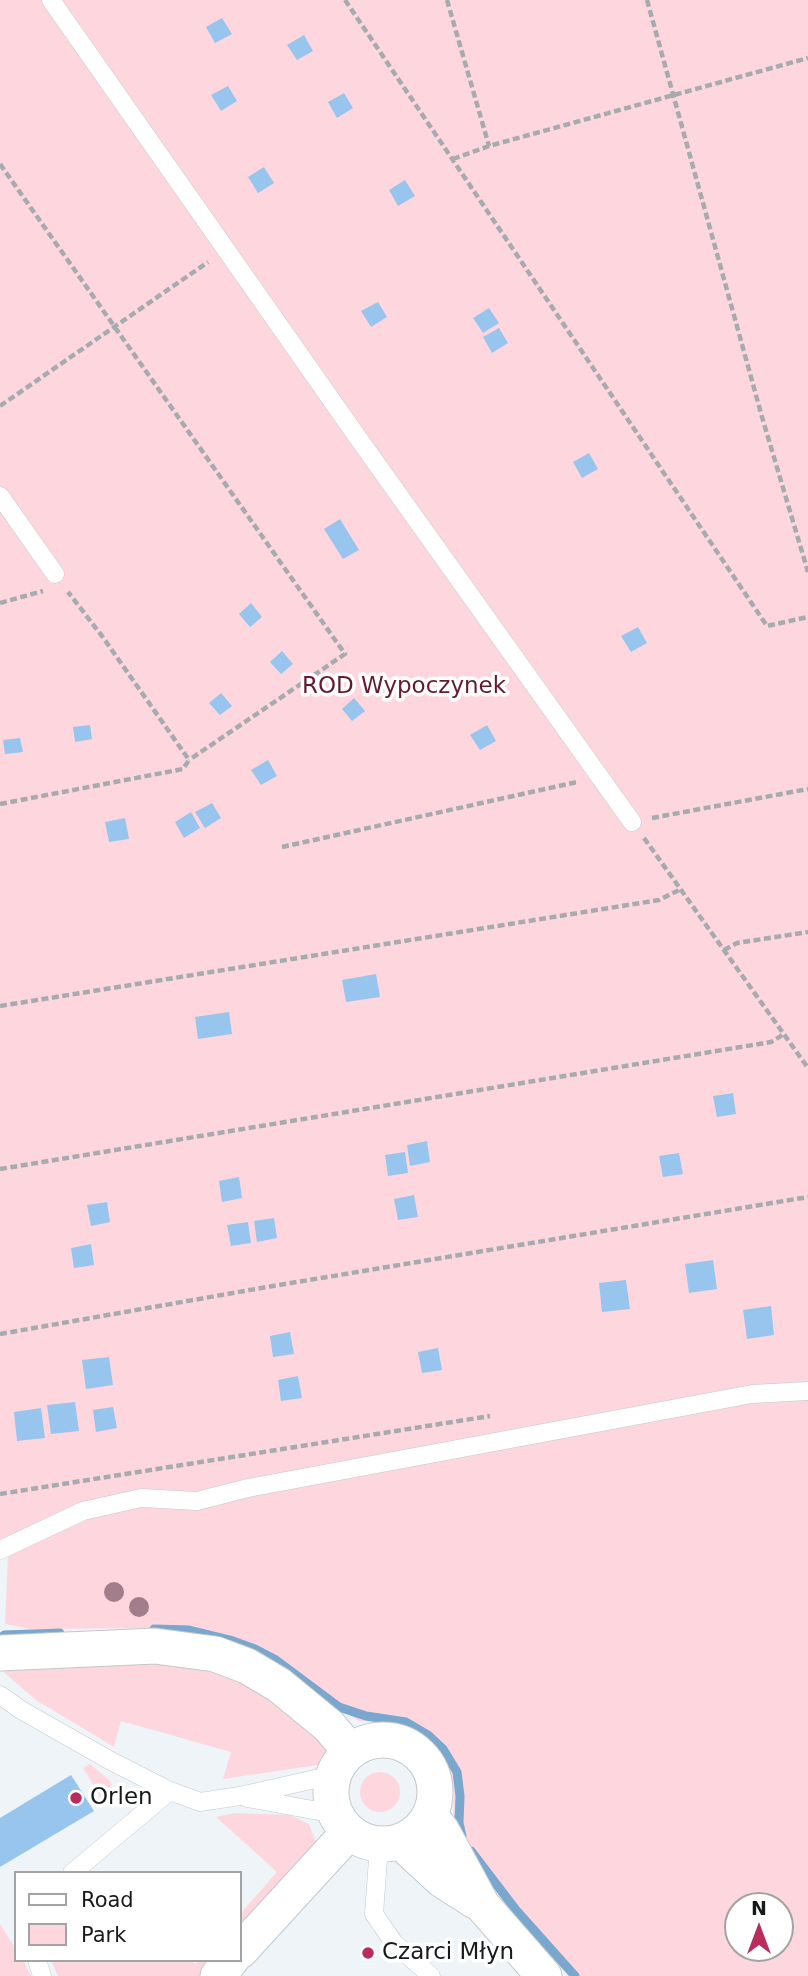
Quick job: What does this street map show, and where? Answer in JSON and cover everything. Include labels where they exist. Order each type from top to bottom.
[{"type":"street","points":[[0,1653],[155,1646],[215,1654],[247,1666],[279,1685],[329,1726],[341,1763]]},
{"type":"street","points":[[242,1949],[366,1833],[418,1832],[431,1816],[437,1793],[432,1769],[417,1751],[395,1740],[371,1740],[341,1763],[330,1794],[366,1833],[482,1905]]},
{"type":"street","points":[[431,1816],[482,1905],[544,1976]]},
{"type":"street","points":[[218,1976],[229,1962]]},
{"type":"lane","points":[[51,0],[632,822]]},
{"type":"lane","points":[[0,496],[55,574]]},
{"type":"lane","points":[[0,1550],[83,1511],[141,1498],[197,1501],[248,1488],[752,1394],[808,1391]]},
{"type":"lane","points":[[0,1695],[100,1755],[170,1791],[200,1802],[240,1796],[341,1763]]},
{"type":"lane","points":[[74,1871],[170,1791]]},
{"type":"lane","points":[[240,1796],[366,1833],[374,1914],[394,1944],[431,1976]]},
{"type":"path","points":[[345,0],[767,626],[808,617]]},
{"type":"path","points":[[447,0],[489,146]]},
{"type":"path","points":[[647,0],[762,417],[808,572]]},
{"type":"path","points":[[453,159],[489,146],[808,58]]},
{"type":"path","points":[[0,164],[345,654],[189,760],[183,769],[0,804]]},
{"type":"path","points":[[0,406],[226,250]]},
{"type":"path","points":[[0,603],[44,591],[55,574],[189,760]]},
{"type":"path","points":[[282,847],[578,782],[596,771]]},
{"type":"path","points":[[808,789],[632,822],[808,1068]]},
{"type":"path","points":[[0,1006],[659,900],[681,889]]},
{"type":"path","points":[[724,950],[737,943],[808,932]]},
{"type":"path","points":[[0,1169],[771,1042],[784,1034]]},
{"type":"path","points":[[0,1334],[808,1197]]},
{"type":"path","points":[[0,1494],[493,1416]]},
{"type":"green space","name":"ROD Wypoczynek","points":[[0,0],[808,0],[808,1976],[570,1976],[478,1871],[453,1827],[454,1793],[447,1763],[422,1736],[390,1722],[359,1721],[244,1645],[149,1628],[30,1629],[5,1624],[8,1555],[0,1541]]},
{"type":"green space","points":[[165,1658],[221,1667],[309,1723],[327,1752],[318,1765],[223,1779],[231,1752],[121,1721],[114,1747],[36,1700],[0,1669]]},
{"type":"green space","points":[[90,1764],[110,1781],[113,1797],[109,1804],[105,1804],[83,1768]]},
{"type":"green space","points":[[380,1772],[388,1773],[394,1778],[399,1784],[399,1800],[394,1806],[388,1811],[380,1812],[372,1811],[366,1806],[361,1800],[360,1792],[361,1784],[366,1778],[372,1773]]},
{"type":"green space","points":[[235,1813],[290,1815],[309,1824],[316,1842],[242,1931],[242,1912],[277,1872],[216,1817]]},
{"type":"green space","points":[[0,1924],[14,1946],[14,1962],[24,1962],[31,1976],[0,1976]]},
{"type":"green space","points":[[213,1962],[201,1976],[58,1976],[52,1963]]},
{"type":"building","points":[[222,18],[232,34],[215,43],[206,27]]},
{"type":"building","points":[[304,35],[313,51],[297,60],[287,45]]},
{"type":"building","points":[[228,86],[237,101],[221,111],[211,95]]},
{"type":"building","points":[[344,93],[353,108],[337,118],[328,102]]},
{"type":"building","points":[[264,167],[274,183],[258,193],[248,177]]},
{"type":"building","points":[[405,180],[415,196],[398,206],[389,190]]},
{"type":"building","points":[[378,302],[387,317],[371,327],[361,311]]},
{"type":"building","points":[[489,308],[499,323],[483,333],[473,318]]},
{"type":"building","points":[[499,328],[508,343],[492,353],[483,337]]},
{"type":"building","points":[[589,453],[598,469],[582,478],[573,462]]},
{"type":"building","points":[[340,519],[359,550],[343,559],[324,529]]},
{"type":"building","points":[[251,603],[262,617],[250,627],[239,614]]},
{"type":"building","points":[[638,627],[647,643],[631,652],[621,636]]},
{"type":"building","points":[[282,651],[293,664],[281,674],[270,662]]},
{"type":"building","points":[[221,693],[232,706],[220,715],[209,703]]},
{"type":"building","points":[[354,698],[365,711],[352,721],[342,709]]},
{"type":"building","points":[[90,725],[92,739],[75,742],[73,727]]},
{"type":"building","points":[[487,725],[496,741],[480,750],[470,735]]},
{"type":"building","points":[[20,738],[23,752],[5,754],[3,740]]},
{"type":"building","points":[[268,760],[277,776],[261,785],[251,770]]},
{"type":"building","points":[[212,803],[221,818],[205,828],[195,812]]},
{"type":"building","points":[[191,812],[200,828],[184,838],[175,822]]},
{"type":"building","points":[[125,818],[129,839],[109,842],[105,822]]},
{"type":"building","points":[[376,974],[380,997],[346,1002],[342,980]]},
{"type":"building","points":[[229,1012],[232,1034],[198,1039],[195,1017]]},
{"type":"building","points":[[733,1093],[736,1114],[717,1117],[713,1096]]},
{"type":"building","points":[[427,1141],[430,1162],[410,1166],[407,1145]]},
{"type":"building","points":[[405,1152],[408,1173],[388,1176],[385,1155]]},
{"type":"building","points":[[679,1153],[683,1174],[663,1177],[659,1156]]},
{"type":"building","points":[[239,1177],[242,1198],[222,1202],[219,1181]]},
{"type":"building","points":[[414,1195],[418,1217],[398,1220],[394,1199]]},
{"type":"building","points":[[107,1202],[110,1222],[91,1226],[87,1205]]},
{"type":"building","points":[[274,1218],[277,1238],[257,1242],[254,1221]]},
{"type":"building","points":[[248,1222],[251,1243],[231,1246],[227,1225]]},
{"type":"building","points":[[91,1244],[94,1265],[74,1268],[71,1248]]},
{"type":"building","points":[[713,1260],[717,1289],[689,1293],[685,1264]]},
{"type":"building","points":[[626,1280],[630,1309],[602,1312],[599,1283]]},
{"type":"building","points":[[771,1306],[774,1335],[747,1339],[743,1310]]},
{"type":"building","points":[[290,1332],[294,1354],[273,1357],[270,1336]]},
{"type":"building","points":[[438,1348],[442,1370],[422,1373],[418,1352]]},
{"type":"building","points":[[109,1357],[113,1385],[86,1389],[82,1360]]},
{"type":"building","points":[[298,1376],[302,1398],[281,1401],[278,1380]]},
{"type":"building","points":[[75,1402],[79,1431],[51,1434],[47,1405]]},
{"type":"building","points":[[113,1407],[117,1428],[96,1432],[93,1410]]},
{"type":"building","points":[[41,1408],[45,1438],[17,1441],[14,1412]]},
{"type":"building","points":[[71,1775],[94,1811],[0,1867],[0,1818]]},
{"type":"waterway","points":[[154,1629],[189,1630],[255,1649],[276,1660],[339,1707],[366,1716],[406,1722],[428,1735],[443,1749],[457,1772],[462,1836]]},
{"type":"waterway","points":[[4,1635],[60,1633]]},
{"type":"waterway","points":[[471,1851],[516,1910],[575,1976]]},
{"type":"place","name":"Orlen","points":[[76,1798]]},
{"type":"place","name":"Czarci Młyn","points":[[368,1953]]}]
